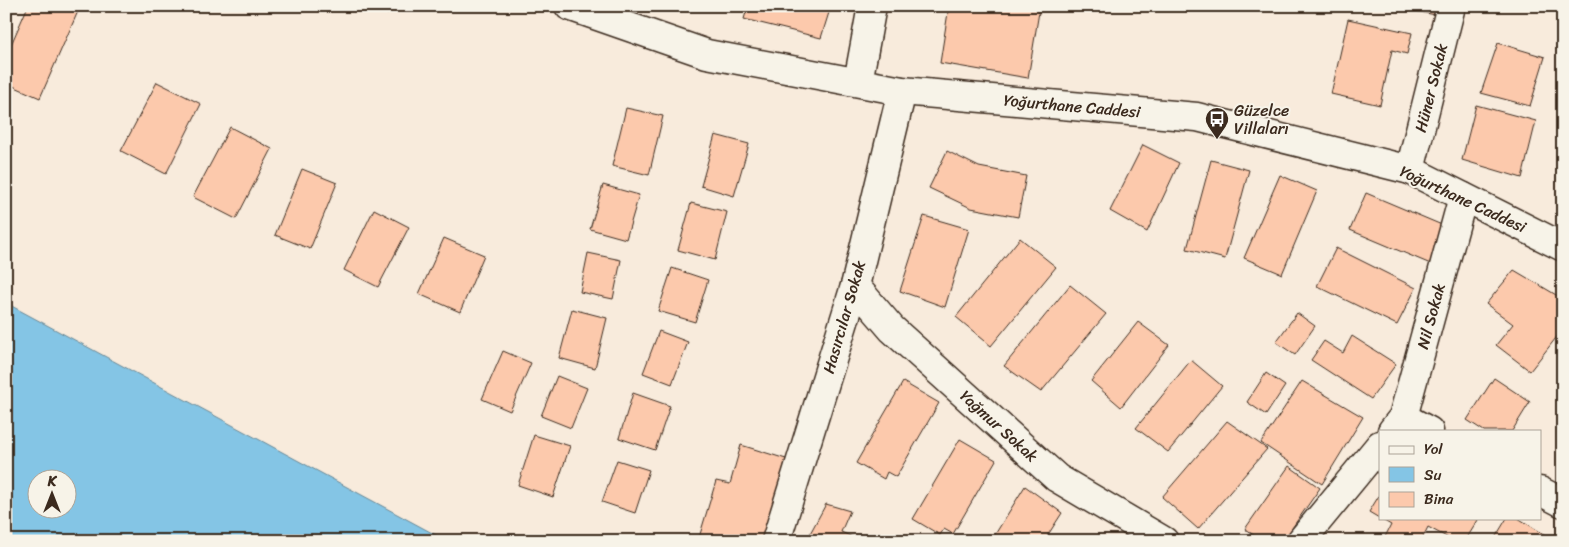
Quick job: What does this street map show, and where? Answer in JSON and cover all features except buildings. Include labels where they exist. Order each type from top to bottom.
[{"type":"street","name":"Yoğurthane Caddesi","points":[[569,6],[707,54],[902,91],[1197,118],[1410,170],[1563,246]]},
{"type":"street","points":[[858,82],[872,6]]},
{"type":"street","name":"Hüner Sokak","points":[[1410,170],[1451,6]]},
{"type":"street","name":"Hasırcılar Sokak","points":[[776,541],[855,286],[902,91]]},
{"type":"street","name":"Nil Sokak","points":[[1398,424],[1463,197]]},
{"type":"street","name":"Yağmur Sokak","points":[[855,286],[892,329],[1057,478],[1164,541]]},
{"type":"street","points":[[1398,424],[1425,430]]},
{"type":"street","points":[[1301,541],[1379,446]]},
{"type":"street","points":[[1542,492],[1563,503]]},
{"type":"water","points":[[6,303],[447,541],[6,541]]},
{"type":"place","name":"Güzelce Villaları","points":[[1217,140]]}]
